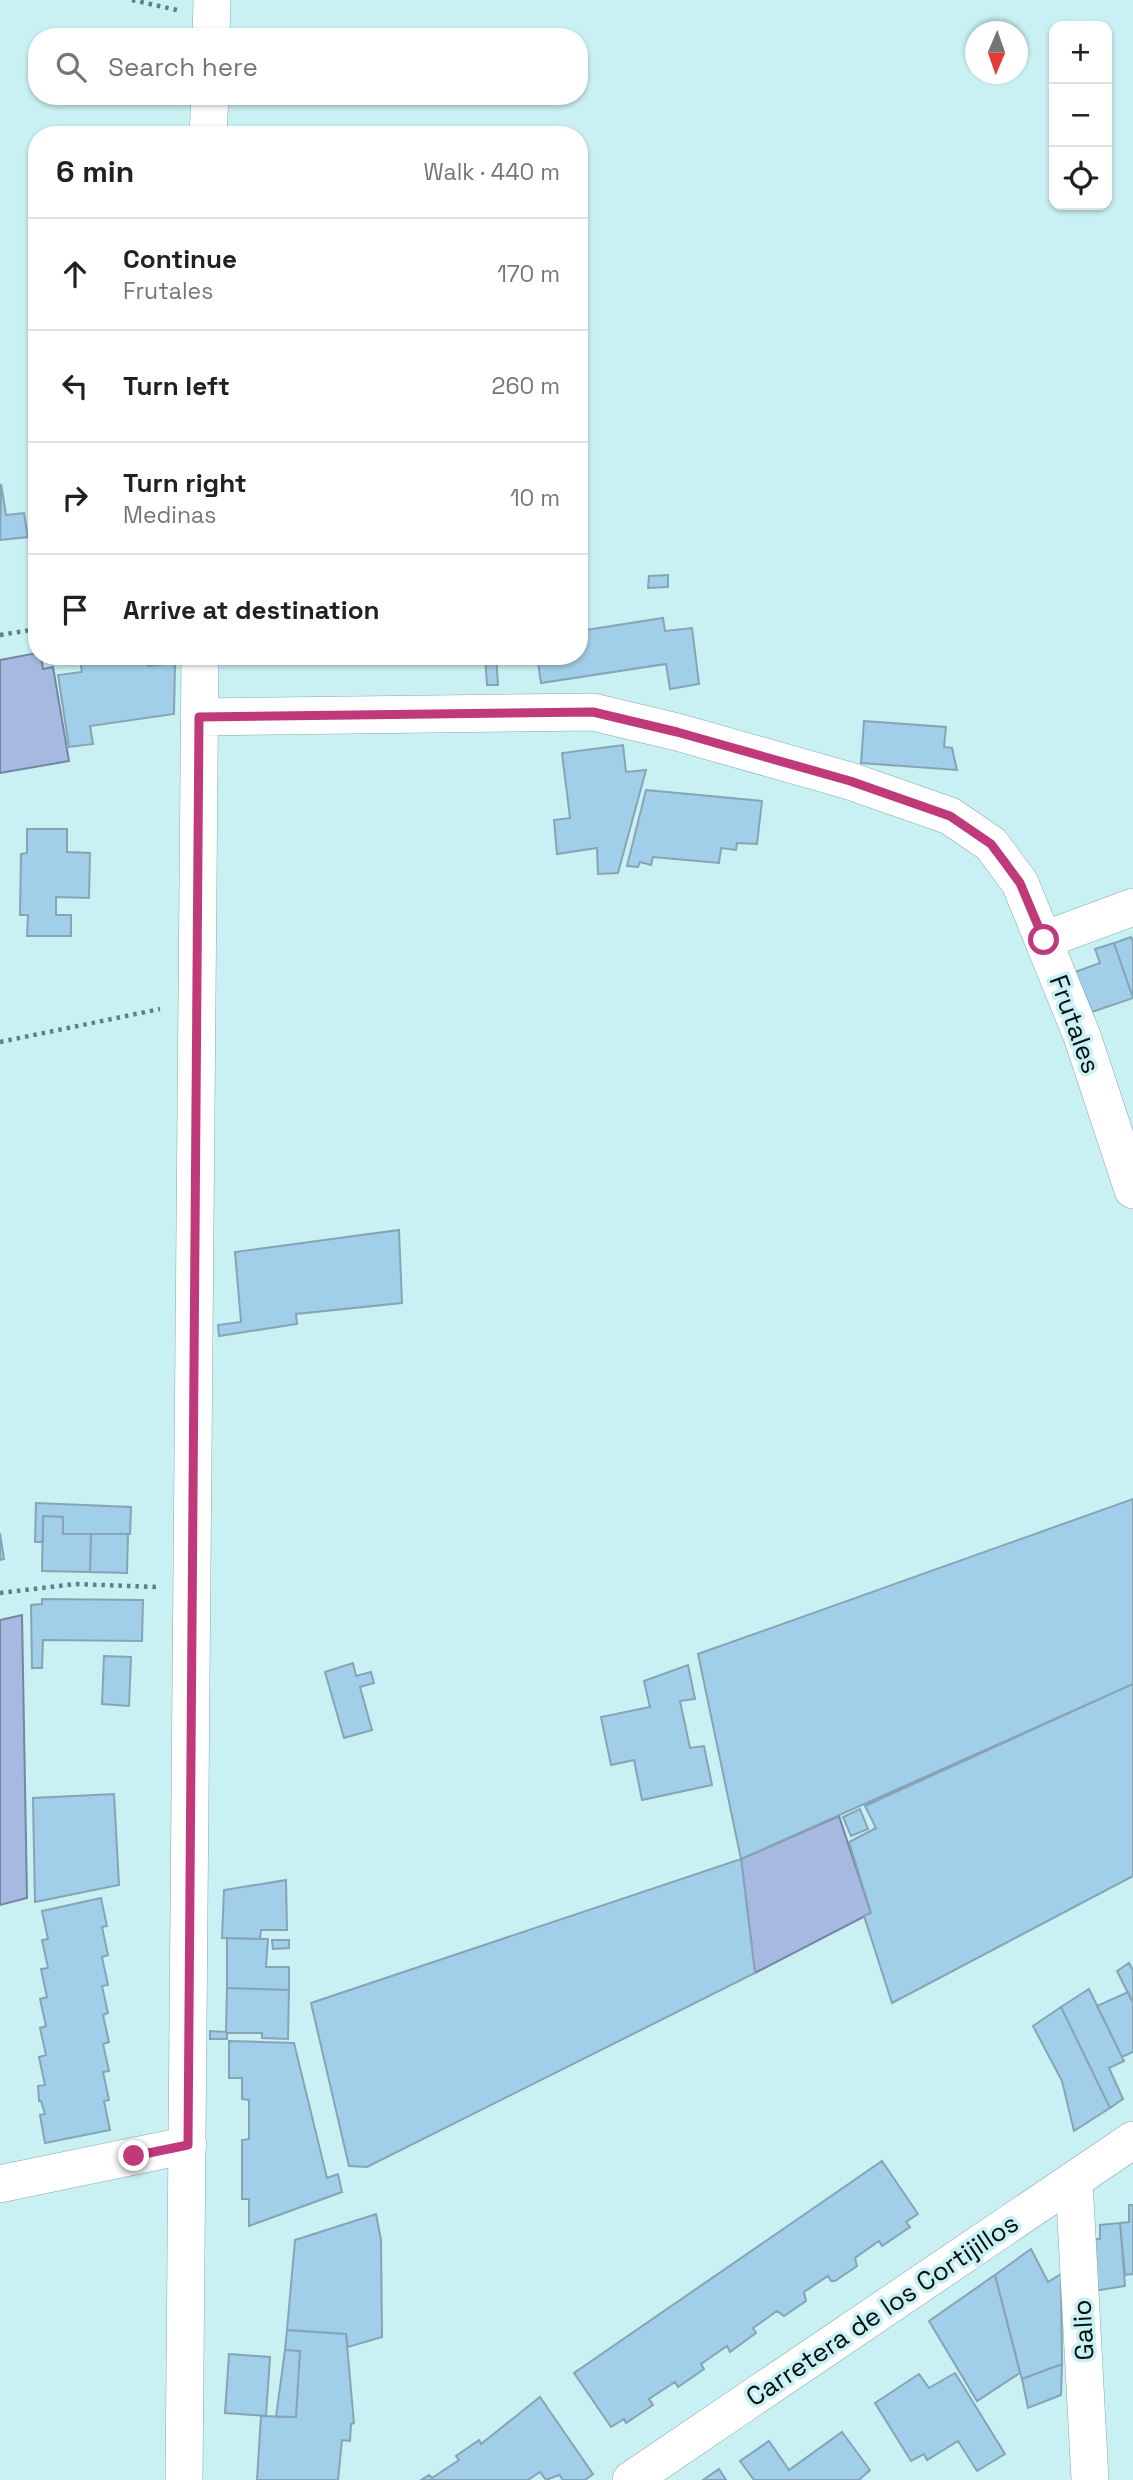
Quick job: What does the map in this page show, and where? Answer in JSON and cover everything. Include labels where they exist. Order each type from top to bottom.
[{"type":"street","points":[[211,28],[212,0]]},
{"type":"street","points":[[208,126],[209,105]]},
{"type":"street","points":[[184,2480],[200,665]]},
{"type":"street","name":"Frutales","points":[[199,717],[593,712],[677,732],[850,781],[950,816],[991,844],[1020,883],[1082,1035],[1133,1190]]},
{"type":"street","points":[[1044,940],[1133,906]]},
{"type":"street","name":"Carretera de los Cortijillos","points":[[631,2480],[1133,2140]]},
{"type":"street","points":[[0,2184],[188,2145]]},
{"type":"street","name":"Galio","points":[[1074,2180],[1090,2480]]},
{"type":"path","points":[[0,635],[28,630]]},
{"type":"path","points":[[0,1042],[199,1000]]},
{"type":"path","points":[[0,1593],[76,1584],[193,1588]]},
{"type":"water","points":[[28,655],[28,665],[42,665],[43,669],[53,667],[69,761],[0,773],[0,660]]},
{"type":"water","points":[[22,1615],[27,1898],[0,1905],[0,1620]]},
{"type":"water","points":[[839,1816],[871,1913],[755,1973],[741,1859]]},
{"type":"building","points":[[1,484],[6,515],[24,513],[28,537],[0,540]]},
{"type":"building","points":[[668,575],[668,587],[648,588],[649,576]]},
{"type":"building","points":[[663,618],[665,631],[692,628],[699,684],[670,689],[666,664],[541,683],[538,665],[588,665],[588,630]]},
{"type":"building","points":[[81,665],[175,665],[174,714],[90,726],[93,744],[69,747],[58,675],[82,672]]},
{"type":"building","points":[[486,665],[497,665],[498,685],[487,685]]},
{"type":"building","points":[[864,721],[946,727],[944,747],[952,748],[957,770],[861,763]]},
{"type":"building","points":[[623,745],[626,772],[646,770],[618,873],[598,874],[597,848],[557,854],[554,820],[570,818],[562,753]]},
{"type":"building","points":[[646,790],[762,801],[757,844],[737,843],[736,850],[721,848],[719,863],[653,857],[651,865],[640,862],[638,867],[627,866]]},
{"type":"building","points":[[27,829],[67,829],[67,852],[90,853],[89,898],[56,897],[56,915],[71,915],[71,936],[27,936],[28,915],[20,915],[21,854],[27,853]]},
{"type":"building","points":[[1131,937],[1133,942],[1133,998],[1114,943]]},
{"type":"building","points":[[1114,943],[1133,998],[1092,1012],[1075,972],[1100,963],[1095,949]]},
{"type":"building","points":[[399,1230],[402,1303],[296,1314],[297,1324],[219,1336],[218,1325],[241,1322],[235,1252]]},
{"type":"building","points":[[1133,1499],[1133,1684],[741,1859],[698,1654]]},
{"type":"building","points":[[36,1503],[131,1507],[130,1534],[63,1534],[63,1517],[43,1516],[43,1542],[35,1542]]},
{"type":"building","points":[[43,1516],[63,1517],[63,1534],[91,1534],[90,1572],[42,1571]]},
{"type":"building","points":[[0,1533],[4,1559],[0,1560]]},
{"type":"building","points":[[91,1534],[128,1534],[127,1573],[90,1572]]},
{"type":"building","points":[[42,1599],[143,1600],[142,1641],[43,1640],[42,1668],[32,1668],[31,1605],[42,1604]]},
{"type":"building","points":[[104,1656],[131,1657],[129,1706],[102,1704]]},
{"type":"building","points":[[353,1663],[356,1676],[371,1672],[374,1683],[360,1687],[372,1730],[344,1738],[325,1672]]},
{"type":"building","points":[[688,1665],[695,1699],[680,1701],[690,1748],[704,1746],[712,1785],[642,1800],[634,1760],[611,1765],[601,1717],[650,1707],[644,1681]]},
{"type":"building","points":[[1133,1684],[1133,1876],[892,2003],[864,1916],[871,1913],[849,1842],[876,1828],[865,1806]]},
{"type":"building","points":[[114,1794],[119,1885],[35,1902],[33,1798]]},
{"type":"building","points":[[860,1809],[868,1829],[851,1836],[843,1817]]},
{"type":"building","points":[[741,1859],[755,1973],[367,2167],[349,2166],[311,2003]]},
{"type":"building","points":[[286,1880],[287,1930],[261,1930],[260,1939],[222,1938],[224,1890]]},
{"type":"building","points":[[101,1898],[107,1926],[102,1927],[108,1955],[102,1957],[108,1985],[102,1986],[108,2013],[103,2015],[109,2042],[103,2044],[109,2071],[103,2072],[109,2100],[104,2101],[110,2130],[45,2143],[40,2115],[45,2114],[39,2101],[38,2086],[45,2085],[39,2057],[46,2055],[40,2028],[46,2026],[40,1999],[47,1997],[41,1969],[48,1968],[42,1940],[48,1939],[42,1911]]},
{"type":"building","points":[[227,1938],[268,1939],[266,1967],[289,1967],[289,1990],[227,1988]]},
{"type":"building","points":[[272,1940],[289,1940],[289,1948],[273,1949]]},
{"type":"building","points":[[1129,1963],[1133,1970],[1133,2003],[1117,1971]]},
{"type":"building","points":[[227,1988],[289,1990],[288,2039],[262,2038],[262,2033],[227,2033],[227,2039],[210,2039],[210,2031],[226,2032]]},
{"type":"building","points":[[1089,1989],[1124,2061],[1109,2068],[1123,2099],[1110,2108],[1061,2007]]},
{"type":"building","points":[[1128,1992],[1133,2003],[1133,2052],[1122,2057],[1097,2006]]},
{"type":"building","points":[[1061,2007],[1110,2108],[1074,2131],[1062,2081],[1033,2026]]},
{"type":"building","points":[[229,2041],[294,2043],[327,2178],[338,2174],[342,2192],[249,2226],[249,2199],[242,2199],[242,2140],[249,2139],[249,2100],[242,2099],[242,2078],[229,2078]]},
{"type":"building","points":[[882,2161],[918,2214],[906,2222],[910,2227],[882,2246],[879,2241],[855,2258],[857,2266],[835,2281],[831,2281],[828,2276],[804,2292],[806,2301],[784,2316],[777,2311],[753,2328],[756,2333],[730,2352],[727,2346],[701,2364],[704,2369],[678,2387],[675,2382],[649,2399],[653,2405],[626,2423],[624,2419],[611,2427],[574,2373]]},
{"type":"building","points":[[1129,2205],[1133,2205],[1133,2274],[1125,2275],[1120,2223],[1129,2222]]},
{"type":"building","points":[[376,2214],[381,2240],[382,2337],[348,2347],[346,2334],[287,2330],[295,2240]]},
{"type":"building","points":[[1120,2223],[1125,2286],[1094,2291],[1095,2239],[1100,2239],[1100,2225]]},
{"type":"building","points":[[1031,2249],[1048,2282],[1061,2274],[1062,2364],[1022,2379],[995,2275]]},
{"type":"building","points":[[995,2275],[1020,2373],[977,2401],[929,2321]]},
{"type":"building","points":[[287,2330],[346,2334],[354,2423],[351,2424],[350,2441],[342,2440],[338,2480],[257,2480],[261,2416],[296,2417],[300,2351],[285,2350]]},
{"type":"building","points":[[285,2350],[300,2351],[296,2417],[276,2417]]},
{"type":"building","points":[[229,2354],[270,2357],[266,2416],[225,2413]]},
{"type":"building","points":[[1062,2364],[1061,2395],[1028,2408],[1022,2379]]},
{"type":"building","points":[[955,2373],[1005,2454],[977,2471],[958,2441],[927,2460],[924,2454],[911,2461],[875,2403],[919,2374],[929,2388]]},
{"type":"building","points":[[540,2397],[593,2474],[585,2480],[563,2480],[559,2475],[546,2480],[540,2472],[528,2480],[421,2480],[429,2475],[432,2478],[459,2460],[456,2456],[479,2440],[481,2444]]},
{"type":"building","points":[[842,2432],[870,2470],[859,2480],[754,2480],[740,2461],[769,2441],[789,2470]]},
{"type":"building","points":[[719,2469],[726,2480],[703,2480]]},
{"type":"route","points":[[134,2156],[188,2145],[199,1000],[199,717],[593,712],[677,732],[850,781],[950,816],[991,844],[1020,883],[1044,940]]}]
